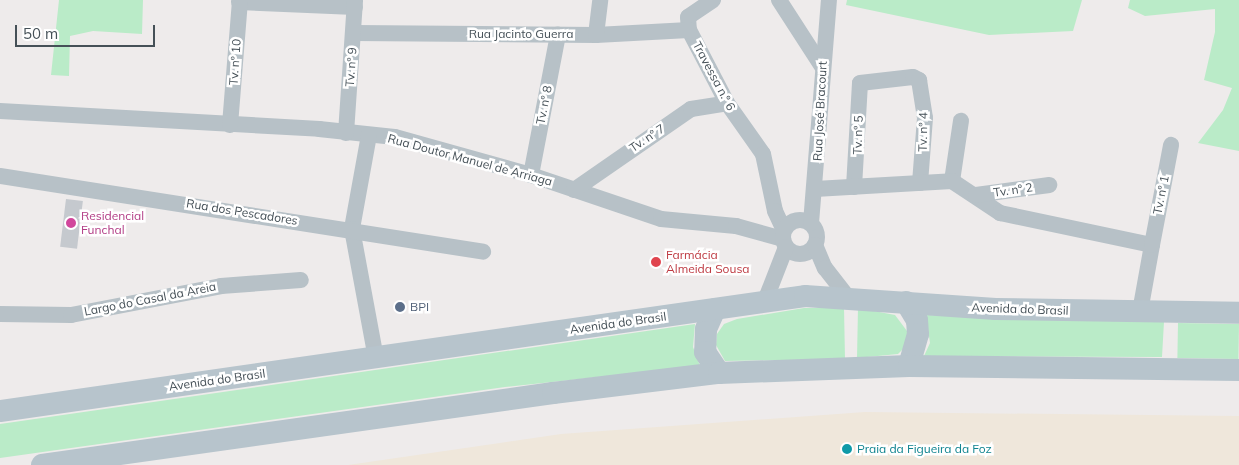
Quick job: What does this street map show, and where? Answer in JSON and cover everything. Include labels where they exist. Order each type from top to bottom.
[{"type":"main road","name":"Avenida do Brasil","points":[[0,411],[765,301],[847,296],[996,309],[1239,313]]},
{"type":"main road","points":[[906,302],[917,320],[918,334],[909,366]]},
{"type":"main road","points":[[715,309],[706,329],[706,352],[719,373]]},
{"type":"main road","points":[[42,465],[553,393],[719,373],[909,366],[1239,370]]},
{"type":"street","points":[[596,35],[600,0]]},
{"type":"street","points":[[689,30],[688,17],[712,0]]},
{"type":"street","points":[[779,0],[823,68]]},
{"type":"street","name":"Rua José Bracourt","points":[[810,222],[815,189],[828,0]]},
{"type":"street","points":[[240,1],[355,3]]},
{"type":"street","name":"Tv. nº 10","points":[[230,125],[240,1]]},
{"type":"street","name":"Tv. nº 9","points":[[346,133],[355,3]]},
{"type":"street","name":"Rua Jacinto Guerra","points":[[354,33],[596,35],[689,30]]},
{"type":"street","name":"Travessa n.º 6","points":[[689,30],[727,103],[763,154],[775,211],[784,239]]},
{"type":"street","name":"Tv. nº 8","points":[[531,175],[558,35]]},
{"type":"street","name":"Tv. nº 4","points":[[860,83],[913,77],[919,80],[925,118],[920,183]]},
{"type":"street","name":"Tv. nº 5","points":[[854,187],[860,83]]},
{"type":"street","name":"Tv. nº 7","points":[[574,190],[691,109],[727,103]]},
{"type":"street","name":"Rua Doutor Manuel de Arriaga","points":[[0,111],[395,137],[531,175],[661,219],[736,226],[784,239]]},
{"type":"street","points":[[952,181],[961,121]]},
{"type":"street","points":[[369,135],[352,229],[376,358]]},
{"type":"street","name":"Tv. nº 1","points":[[1152,245],[1171,145]]},
{"type":"street","name":"Rua dos Pescadores","points":[[0,176],[352,229],[483,252]]},
{"type":"street","points":[[815,189],[952,181],[976,195],[1000,213],[1152,245],[1140,312]]},
{"type":"street","name":"Tv. nº 2","points":[[976,195],[1049,186]]},
{"type":"street","points":[[765,301],[784,239],[795,220],[810,222],[816,230],[815,245],[825,268],[847,296]]},
{"type":"street","points":[[784,239],[801,254],[815,245]]},
{"type":"street","name":"Largo do Casal da Areia","points":[[0,314],[71,315],[221,286],[301,280]]},
{"type":"green space","points":[[59,0],[143,0],[142,34],[93,31],[70,36],[69,76],[51,75]]},
{"type":"green space","points":[[847,0],[1082,0],[1073,31],[989,35],[846,5]]},
{"type":"green space","points":[[1130,0],[1239,0],[1239,151],[1198,143],[1223,110],[1232,88],[1204,80],[1215,32],[1215,9],[1145,16],[1128,8]]},
{"type":"green space","points":[[804,308],[844,308],[845,359],[725,361],[716,345],[717,334],[724,324],[737,319]]},
{"type":"green space","points":[[858,308],[895,315],[907,331],[908,344],[898,354],[857,358]]},
{"type":"green space","points":[[926,315],[1164,322],[1162,357],[924,356],[930,343]]},
{"type":"green space","points":[[1178,323],[1239,324],[1238,359],[1177,358]]},
{"type":"green space","points":[[695,324],[693,347],[700,366],[505,387],[0,458],[0,424]]},
{"type":"sand","name":"Praia da Figueira da Foz","points":[[865,412],[1239,416],[1239,465],[348,465],[561,434]]},
{"type":"building","name":"Residencial Funchal","points":[[66,199],[83,201],[77,249],[60,247]]},
{"type":"place","name":"Residencial Funchal","points":[[71,223]]},
{"type":"place","name":"Farmácia Almeida Sousa","points":[[656,262]]},
{"type":"place","name":"BPI","points":[[400,307]]},
{"type":"place","name":"Praia da Figueira da Foz","points":[[847,449]]}]
